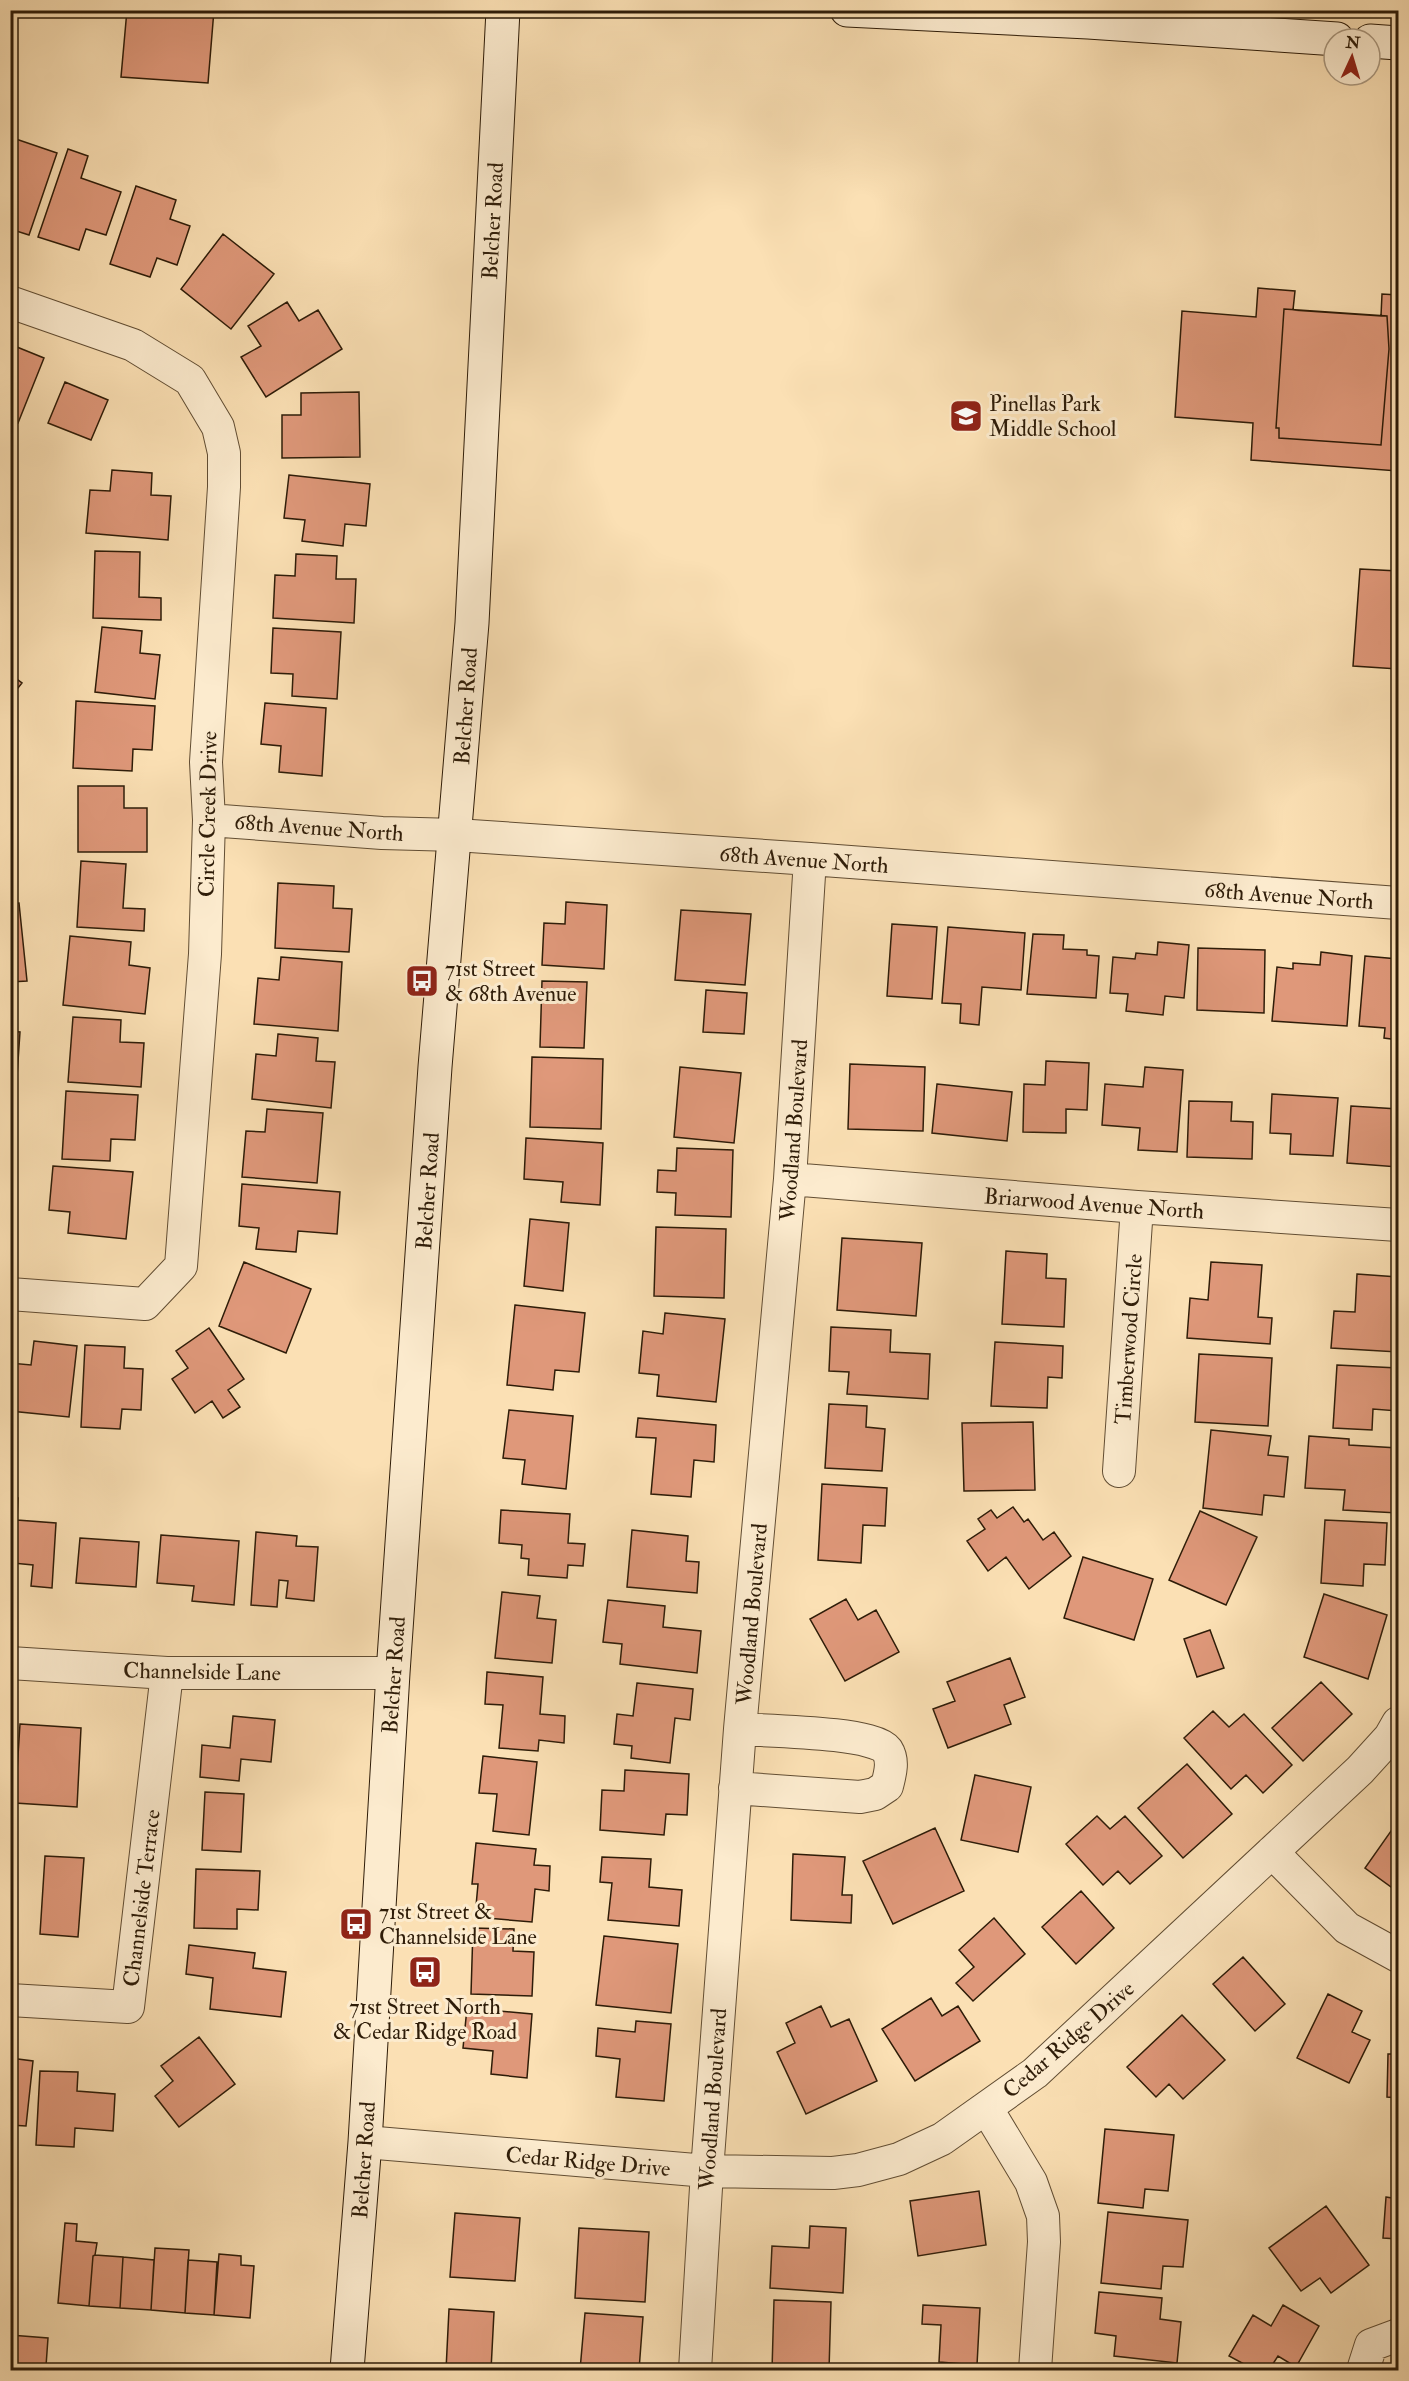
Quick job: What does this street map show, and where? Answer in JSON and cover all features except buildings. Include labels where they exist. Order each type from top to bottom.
[{"type":"main road","name":"Belcher Road","points":[[347,2370],[365,2142],[393,1673],[435,1067],[472,623],[503,10]]},
{"type":"main road","points":[[847,10],[1088,16],[1322,38]]},
{"type":"main road","points":[[1382,42],[1398,43]]},
{"type":"street","name":"Circle Creek Drive","points":[[10,302],[141,348],[190,380],[218,427],[224,453],[224,487],[206,762],[209,819],[205,954],[181,1266],[145,1304],[10,1294]]},
{"type":"street","name":"68th Avenue North","points":[[209,819],[382,833],[456,835],[810,859],[1398,903]]},
{"type":"street","name":"Woodland Boulevard","points":[[695,2370],[735,1788],[790,1179],[810,859]]},
{"type":"street","name":"Briarwood Avenue North","points":[[790,1179],[1398,1225]]},
{"type":"street","name":"Timberwood Circle","points":[[1119,1471],[1137,1207]]},
{"type":"street","name":"Channelside Lane","points":[[10,1662],[167,1673],[393,1673]]},
{"type":"street","name":"Channelside Terrace","points":[[10,2000],[128,2007],[167,1673]]},
{"type":"street","name":"Cedar Ridge Drive","points":[[365,2142],[707,2171],[833,2172],[858,2170],[899,2159],[942,2139],[1035,2073],[1360,1770],[1390,1737],[1398,1723]]},
{"type":"street","points":[[735,1788],[860,1797],[875,1794],[887,1786],[891,1760],[886,1748],[873,1741],[852,1736],[740,1729]]},
{"type":"street","points":[[1272,1852],[1347,1928],[1398,1956]]},
{"type":"street","points":[[987,2109],[1030,2182],[1043,2216],[1044,2242],[1035,2370]]},
{"type":"place","name":"Pinellas Park Middle School","points":[[966,416]]},
{"type":"place","name":"71st Street & 68th Avenue","points":[[422,981]]},
{"type":"place","name":"71st Street & Channelside Lane","points":[[356,1924]]},
{"type":"place","name":"71st Street North & Cedar Ridge Road","points":[[425,1972]]}]
